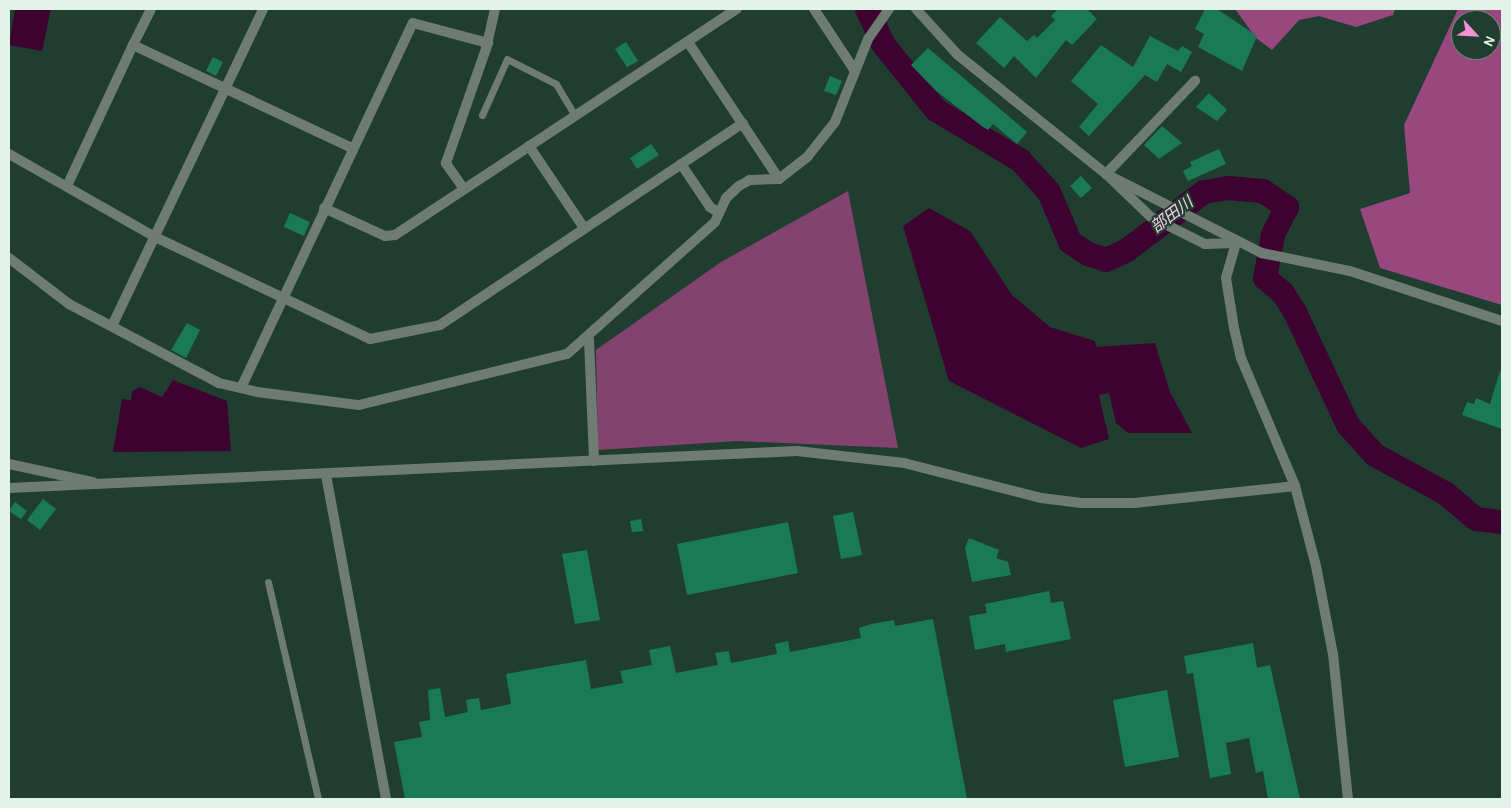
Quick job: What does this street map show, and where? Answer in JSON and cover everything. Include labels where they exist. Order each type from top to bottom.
[{"type":"street","points":[[67,186],[151,9]]},
{"type":"street","points":[[112,326],[263,9]]},
{"type":"street","points":[[464,189],[446,163],[488,43],[495,9]]},
{"type":"street","points":[[324,208],[385,236],[395,235],[737,9]]},
{"type":"street","points":[[814,9],[855,71]]},
{"type":"street","points":[[9,258],[69,304],[219,383],[241,388],[359,405],[567,354],[588,340],[719,213],[726,198],[739,186],[750,180],[779,179],[792,172],[826,136],[868,39],[889,9]]},
{"type":"street","points":[[916,9],[958,55],[1106,174],[1151,217],[1205,244],[1236,243]]},
{"type":"street","points":[[241,388],[352,148],[413,23],[488,43]]},
{"type":"street","points":[[688,42],[779,179]]},
{"type":"street","points":[[133,45],[352,148]]},
{"type":"street","points":[[1106,174],[1195,82]]},
{"type":"street","points":[[9,154],[155,237],[370,338],[440,325],[743,123]]},
{"type":"street","points":[[529,146],[584,228]]},
{"type":"street","points":[[681,164],[710,207],[719,213]]},
{"type":"street","points":[[1106,174],[1193,220],[1219,230],[1236,243],[1262,253],[1350,271],[1502,321]]},
{"type":"street","points":[[1236,243],[1226,278],[1241,358],[1294,486],[1333,654],[1348,799]]},
{"type":"street","points":[[588,340],[594,461]]},
{"type":"street","points":[[9,488],[110,486],[758,451],[847,455],[904,463],[1041,498],[1089,503],[1294,486]]},
{"type":"street","points":[[9,464],[110,486]]},
{"type":"street","points":[[326,475],[386,799]]},
{"type":"lane","points":[[482,115],[507,59],[556,84],[575,116]]},
{"type":"lane","points":[[268,582],[318,799]]},
{"type":"shaded area","points":[[15,9],[51,9],[42,51],[9,45]]},
{"type":"shaded area","points":[[1235,9],[1395,9],[1393,15],[1356,27],[1319,16],[1299,20],[1272,50],[1256,38]]},
{"type":"shaded area","points":[[1458,9],[1502,9],[1502,305],[1380,268],[1360,209],[1410,193],[1404,125],[1451,24],[1451,60],[1501,60],[1501,10]]},
{"type":"shaded area","points":[[848,191],[898,448],[737,441],[598,450],[596,350],[721,262]]},
{"type":"shaded area","points":[[929,208],[970,231],[1012,295],[1050,327],[1095,341],[1096,347],[1155,343],[1170,392],[1192,433],[1128,433],[1116,423],[1109,393],[1099,395],[1109,439],[1081,448],[949,381],[903,226]]},
{"type":"shaded area","points":[[173,380],[227,401],[231,451],[113,452],[122,399],[131,400],[132,391],[140,387],[162,397]]},
{"type":"building","points":[[1058,9],[1087,9],[1097,19],[1072,45],[1066,40],[1036,78],[1014,56],[1004,68],[976,43],[1000,17],[1027,41],[1034,35],[1037,38],[1055,20],[1051,16]]},
{"type":"building","points":[[1205,9],[1217,9],[1257,36],[1242,71],[1198,47],[1204,34],[1195,29]]},
{"type":"building","points":[[1150,36],[1178,51],[1182,46],[1192,52],[1181,72],[1167,64],[1157,82],[1145,75],[1089,136],[1079,127],[1098,104],[1071,81],[1101,45],[1133,67]]},
{"type":"building","points":[[626,42],[638,61],[627,67],[615,49]]},
{"type":"building","points":[[928,48],[1027,132],[1017,144],[993,124],[988,130],[983,127],[935,90],[911,65]]},
{"type":"building","points":[[213,57],[223,62],[216,76],[206,71]]},
{"type":"building","points":[[830,76],[842,81],[836,95],[824,91]]},
{"type":"building","points":[[1209,93],[1227,110],[1217,121],[1196,107]]},
{"type":"building","points":[[1162,126],[1182,143],[1159,159],[1144,145]]},
{"type":"building","points":[[651,144],[659,155],[637,169],[630,158]]},
{"type":"building","points":[[1219,149],[1226,164],[1188,181],[1183,171],[1192,166],[1190,162]]},
{"type":"building","points":[[1081,176],[1092,188],[1081,198],[1070,186]]},
{"type":"building","points":[[290,213],[310,222],[304,236],[284,227]]},
{"type":"building","points":[[187,323],[200,330],[186,358],[171,350]]},
{"type":"building","points":[[1500,371],[1502,372],[1502,429],[1462,415],[1467,402],[1474,404],[1476,398],[1490,404]]},
{"type":"building","points":[[43,499],[56,509],[40,530],[27,520]]},
{"type":"building","points":[[15,502],[27,511],[21,519],[9,511]]},
{"type":"building","points":[[853,512],[862,555],[841,559],[833,516]]},
{"type":"building","points":[[641,519],[643,531],[632,532],[630,521]]},
{"type":"building","points":[[788,522],[798,573],[687,595],[677,544]]},
{"type":"building","points":[[969,538],[999,550],[996,558],[1008,562],[1011,575],[972,582],[965,548]]},
{"type":"building","points":[[587,550],[600,620],[575,624],[562,554]]},
{"type":"building","points":[[1049,591],[1051,603],[1063,601],[1071,639],[1006,652],[1005,644],[975,650],[969,616],[987,613],[985,604]]},
{"type":"building","points":[[933,619],[967,799],[405,799],[394,742],[422,737],[419,722],[430,720],[428,690],[440,688],[445,717],[468,712],[466,700],[479,698],[481,710],[511,704],[506,674],[586,660],[591,689],[623,683],[620,671],[652,665],[649,650],[670,646],[676,673],[718,665],[715,653],[729,651],[731,663],[777,654],[775,644],[788,641],[790,652],[861,638],[859,628],[871,624],[894,620],[895,626]]},
{"type":"building","points":[[1253,643],[1257,668],[1270,665],[1300,799],[1268,799],[1263,771],[1256,773],[1249,738],[1226,743],[1231,774],[1210,778],[1193,673],[1187,674],[1184,656]]},
{"type":"building","points":[[1167,690],[1179,757],[1125,767],[1113,700]]},
{"type":"waterway","name":"部田川","points":[[867,9],[883,44],[936,110],[1020,160],[1049,192],[1070,242],[1088,254],[1106,260],[1127,250],[1204,192],[1228,188],[1263,191],[1287,207],[1273,235],[1265,278],[1283,293],[1295,312],[1348,425],[1375,455],[1445,493],[1476,519],[1502,522]]}]
